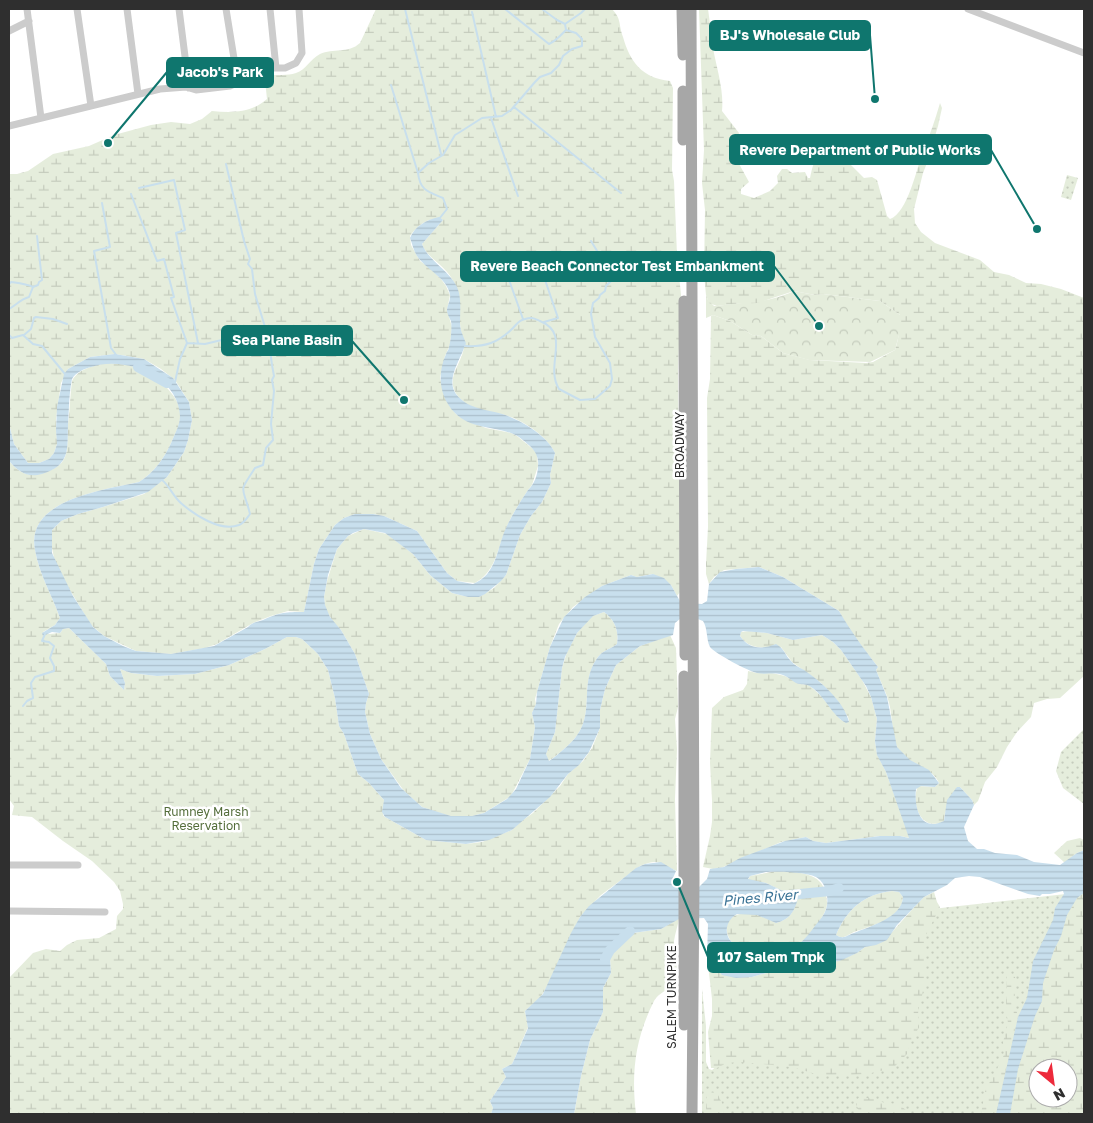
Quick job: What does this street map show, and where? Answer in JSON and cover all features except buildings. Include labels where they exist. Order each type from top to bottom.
[{"type":"main road","name":"BROADWAY","points":[[682,9],[689,602]]},
{"type":"main road","name":"BROADWAY","points":[[689,881],[691,9]]},
{"type":"main road","name":"SALEM TURNPIKE","points":[[689,881],[692,1114]]},
{"type":"main road","name":"SALEM TURNPIKE","points":[[684,1114],[689,921]]},
{"type":"street","points":[[27,9],[41,118]]},
{"type":"street","points":[[77,9],[91,106]]},
{"type":"street","points":[[127,9],[138,94]]},
{"type":"street","points":[[179,9],[190,88]]},
{"type":"street","points":[[226,9],[238,83]]},
{"type":"street","points":[[270,9],[276,68]]},
{"type":"street","points":[[9,126],[171,87],[196,90],[238,83],[258,73],[276,68],[285,68],[296,63],[301,57],[303,50],[299,9]]},
{"type":"street","points":[[972,9],[1022,31],[1084,53]]},
{"type":"street","points":[[9,30],[29,21]]},
{"type":"street","points":[[9,865],[78,865]]},
{"type":"street","points":[[9,911],[105,912]]},
{"type":"green space","points":[[376,9],[612,9],[619,19],[626,46],[634,61],[652,76],[670,81],[673,88],[672,170],[681,295],[678,370],[680,592],[677,596],[671,585],[653,574],[637,577],[631,575],[602,586],[573,607],[559,624],[550,647],[535,699],[536,704],[532,713],[535,727],[530,759],[511,796],[484,813],[472,816],[456,817],[422,807],[404,791],[381,759],[370,734],[365,712],[369,694],[355,654],[325,608],[324,597],[337,549],[348,536],[364,529],[387,534],[413,554],[430,575],[452,593],[468,597],[479,597],[494,588],[506,575],[520,535],[542,502],[551,483],[550,475],[555,453],[540,435],[512,417],[467,404],[457,395],[454,388],[454,376],[464,345],[457,290],[444,268],[426,252],[422,244],[443,220],[433,219],[424,222],[410,236],[411,245],[420,261],[441,279],[450,295],[447,310],[452,327],[450,345],[445,356],[440,378],[449,405],[463,419],[486,428],[517,436],[537,454],[538,466],[532,485],[505,531],[491,567],[475,583],[457,581],[447,573],[417,531],[384,516],[355,514],[344,518],[335,525],[319,549],[304,612],[288,611],[271,616],[253,623],[217,644],[205,648],[171,654],[136,651],[104,636],[91,625],[65,582],[54,558],[52,530],[61,521],[78,514],[144,494],[167,477],[184,452],[188,440],[192,420],[189,402],[175,380],[144,359],[115,354],[90,357],[68,369],[61,383],[56,419],[57,444],[54,453],[49,459],[39,463],[28,463],[14,444],[9,424],[9,174],[28,171],[53,154],[89,146],[114,135],[151,125],[171,122],[190,124],[202,119],[212,111],[241,111],[261,104],[267,99],[265,80],[268,76],[296,73],[320,54],[351,49],[360,43]]},
{"type":"green space","points":[[699,9],[708,9],[721,88],[722,111],[739,133],[735,147],[739,154],[738,162],[749,182],[741,189],[741,194],[754,198],[770,191],[778,183],[777,176],[782,169],[787,169],[792,173],[805,172],[808,178],[810,178],[816,160],[824,152],[850,164],[864,178],[872,177],[877,180],[887,216],[890,219],[902,208],[907,199],[940,103],[942,108],[938,126],[914,209],[915,223],[921,232],[935,243],[980,260],[994,272],[1009,275],[1026,283],[1041,284],[1061,289],[1084,298],[1084,676],[1060,698],[1034,703],[1031,717],[1017,732],[1007,747],[997,767],[985,782],[978,801],[974,805],[960,787],[945,813],[944,821],[936,824],[924,820],[920,815],[917,808],[916,793],[918,786],[935,787],[939,783],[930,772],[907,759],[898,749],[894,738],[889,703],[876,670],[878,667],[852,633],[839,611],[783,577],[759,567],[724,570],[714,577],[709,584],[706,574],[708,527],[707,398],[710,379],[711,316],[730,321],[752,335],[761,336],[783,353],[810,360],[866,363],[873,362],[895,350],[900,315],[880,301],[823,294],[815,295],[794,291],[757,303],[717,306],[709,303],[706,295],[704,274],[705,210],[702,183],[704,150]]},
{"type":"green space","points":[[1067,175],[1078,178],[1071,200],[1061,197]]},
{"type":"green space","points":[[794,291],[815,295],[823,294],[880,301],[900,315],[900,331],[895,350],[870,362],[809,360],[783,353],[761,336],[752,335],[730,321],[713,315],[706,318],[706,295],[714,306],[717,306],[765,300]]},
{"type":"green space","name":"Rumney Marsh Reservation","points":[[105,363],[134,367],[158,379],[172,394],[177,403],[180,412],[179,422],[172,441],[162,459],[139,482],[70,500],[55,508],[42,519],[35,533],[35,550],[60,618],[55,625],[43,632],[49,634],[60,633],[63,629],[69,628],[106,664],[110,676],[124,690],[125,683],[120,669],[131,673],[157,676],[195,674],[229,665],[287,637],[302,639],[318,654],[328,670],[339,726],[344,734],[358,774],[384,800],[383,815],[426,840],[466,844],[482,842],[512,830],[533,813],[560,786],[568,774],[583,761],[592,748],[600,728],[600,710],[605,689],[616,665],[640,646],[670,635],[676,648],[678,707],[675,719],[677,749],[675,799],[677,871],[656,862],[640,866],[601,895],[580,917],[548,985],[540,998],[525,1011],[528,1027],[512,1064],[502,1069],[506,1077],[490,1101],[493,1108],[491,1114],[9,1114],[9,978],[33,953],[46,949],[60,951],[77,940],[99,938],[116,929],[117,916],[123,909],[120,891],[114,882],[92,861],[32,817],[12,815],[14,806],[9,799],[9,461],[20,471],[32,475],[52,470],[59,465],[66,454],[67,448],[72,381],[82,371]]},
{"type":"green space","points":[[604,612],[615,626],[617,644],[600,655],[591,669],[585,715],[582,726],[575,738],[548,761],[546,754],[555,732],[562,668],[567,652],[577,633],[590,617]]},
{"type":"green space","points":[[741,632],[767,633],[793,640],[822,635],[841,650],[862,680],[871,697],[877,719],[875,741],[877,754],[886,772],[910,838],[880,836],[826,843],[813,841],[806,837],[781,842],[721,868],[703,867],[712,822],[710,763],[712,708],[724,697],[743,690],[747,684],[748,671],[772,673],[785,676],[800,684],[809,685],[841,720],[849,721],[837,700],[821,683],[792,662],[781,647],[758,647],[744,641],[740,636]]},
{"type":"green space","points":[[1084,729],[1084,804],[1063,788],[1056,771],[1061,752]]},
{"type":"green space","points":[[1080,838],[1084,840],[1084,850],[1065,863],[1054,853],[1067,841]]},
{"type":"green space","points":[[777,871],[795,872],[811,876],[822,884],[827,906],[822,917],[804,940],[787,951],[770,954],[736,946],[727,933],[728,923],[734,916],[754,914],[776,923],[785,920],[795,907],[797,898],[766,883],[748,880],[750,876]]},
{"type":"green space","points":[[892,891],[899,892],[903,897],[901,905],[892,916],[845,936],[836,935],[845,918],[858,904],[873,895]]},
{"type":"green space","points":[[934,892],[940,907],[925,937],[926,970],[918,1010],[919,1027],[907,1054],[893,1068],[867,1074],[819,1075],[792,1067],[740,1062],[727,1063],[717,1068],[711,1068],[708,1032],[712,1016],[712,999],[707,956],[716,967],[736,978],[752,977],[787,967],[832,963],[857,953],[865,947],[887,940],[917,904],[924,897]]},
{"type":"green space","points":[[1084,892],[1084,1114],[702,1114],[702,989],[706,1026],[706,1062],[709,1069],[712,1070],[848,958],[932,909]]},
{"type":"green space","points":[[1084,893],[1084,1114],[1010,1114],[1018,1069],[1035,1016],[1042,1001],[1043,983],[1067,915],[1077,898]]},
{"type":"green space","points":[[679,918],[674,941],[677,965],[675,980],[654,1001],[642,1029],[636,1056],[634,1084],[636,1114],[574,1114],[590,1040],[603,1012],[603,988],[611,973],[610,958],[615,942],[633,933],[661,929]]},
{"type":"green space","points":[[1009,974],[1015,977],[1015,1005],[1018,1017],[996,1114],[981,1114],[986,1086],[991,1081],[1004,1055],[1003,1042],[1008,1023],[1006,1010],[1007,976]]},
{"type":"green space","points":[[707,1092],[717,1093],[723,1105],[724,1114],[706,1114]]},
{"type":"green space","points":[[860,1097],[898,1104],[906,1110],[907,1114],[860,1114],[855,1101]]},
{"type":"water","points":[[439,217],[443,220],[422,244],[429,255],[452,279],[458,289],[460,326],[466,343],[453,377],[453,389],[461,400],[467,404],[508,416],[528,426],[547,441],[555,453],[550,475],[551,483],[542,502],[520,535],[506,575],[479,597],[468,597],[452,593],[430,575],[413,554],[385,533],[364,529],[348,536],[337,549],[328,575],[324,597],[325,605],[330,617],[341,630],[355,654],[369,694],[365,712],[370,734],[381,759],[401,788],[422,807],[451,816],[472,816],[484,813],[507,799],[516,789],[530,759],[535,727],[532,713],[550,647],[564,617],[585,597],[602,586],[631,575],[637,577],[653,574],[664,578],[671,585],[681,603],[702,604],[707,601],[709,584],[720,572],[759,567],[783,577],[839,611],[878,667],[876,670],[887,697],[897,747],[910,760],[929,770],[939,783],[935,787],[921,786],[916,789],[916,803],[920,816],[924,821],[929,824],[936,824],[944,821],[947,800],[957,787],[960,787],[974,805],[964,827],[968,841],[977,849],[1017,855],[1034,862],[1060,865],[1084,850],[1084,893],[1077,898],[1067,915],[1061,936],[1054,950],[1043,983],[1042,1001],[1035,1016],[1018,1069],[1010,1114],[996,1114],[1018,1017],[1027,998],[1033,961],[1053,920],[1055,908],[1064,894],[1063,891],[1042,894],[1040,896],[1028,894],[980,877],[969,876],[955,878],[947,885],[924,897],[897,925],[887,940],[865,947],[842,960],[827,964],[787,967],[752,977],[736,978],[722,975],[707,956],[708,924],[704,918],[679,919],[661,929],[633,933],[615,942],[611,949],[611,973],[603,988],[603,1012],[590,1040],[574,1114],[491,1114],[493,1108],[490,1101],[506,1077],[502,1069],[512,1064],[528,1028],[525,1011],[543,994],[580,917],[589,906],[636,868],[645,864],[661,862],[676,871],[673,878],[676,882],[699,887],[707,879],[710,869],[724,867],[740,858],[785,841],[806,837],[813,841],[826,843],[880,836],[909,838],[886,772],[877,755],[875,741],[877,719],[871,697],[866,686],[841,650],[822,635],[793,640],[767,633],[743,631],[740,636],[751,646],[760,648],[776,644],[779,646],[794,664],[831,692],[842,707],[849,722],[846,723],[841,720],[810,686],[798,684],[780,674],[753,672],[732,662],[710,647],[703,621],[695,618],[681,618],[675,623],[673,635],[640,646],[616,665],[605,689],[600,710],[600,728],[589,752],[550,797],[512,830],[489,840],[466,844],[426,840],[385,817],[382,812],[384,800],[358,774],[344,734],[339,726],[328,670],[318,654],[302,639],[287,637],[229,665],[195,674],[157,676],[131,673],[120,669],[125,683],[124,690],[110,676],[106,664],[69,628],[63,629],[60,633],[52,632],[43,636],[42,633],[55,625],[60,618],[35,550],[35,533],[42,519],[55,508],[70,500],[139,482],[154,469],[166,453],[180,419],[177,402],[170,390],[160,380],[147,372],[119,364],[104,364],[88,368],[78,373],[72,379],[67,449],[63,461],[58,466],[42,474],[28,475],[20,471],[9,461],[9,424],[14,444],[28,463],[39,463],[49,459],[54,453],[57,444],[57,407],[64,374],[68,369],[90,357],[115,354],[144,359],[173,378],[189,402],[192,420],[184,452],[167,477],[148,492],[78,514],[61,521],[52,530],[52,553],[73,596],[93,627],[104,636],[136,651],[171,654],[214,646],[253,623],[274,615],[287,612],[304,612],[319,549],[335,525],[344,518],[355,514],[384,516],[417,531],[447,573],[457,581],[473,584],[487,574],[495,560],[508,523],[535,479],[538,460],[532,448],[519,437],[511,433],[467,422],[455,413],[446,400],[441,385],[441,369],[451,337],[451,321],[447,310],[450,299],[449,290],[442,280],[419,258],[410,238],[418,227]],"holes":[[[604,612],[615,626],[617,644],[600,655],[591,669],[582,726],[575,738],[549,761],[546,754],[555,732],[562,668],[565,657],[577,633],[593,616]],[[766,872],[799,873],[812,875],[824,885],[827,899],[825,912],[806,938],[789,951],[779,954],[741,948],[730,940],[727,926],[732,917],[737,914],[757,915],[776,923],[785,920],[797,902],[798,898],[766,883],[748,879],[750,876]],[[899,892],[903,897],[901,904],[891,916],[845,937],[836,935],[851,910],[865,899],[882,893]]]},
{"type":"waterway","points":[[405,9],[441,154]]},
{"type":"waterway","points":[[505,9],[549,44],[566,30],[565,24],[585,9]]},
{"type":"waterway","points":[[542,9],[565,24]]},
{"type":"waterway","points":[[472,12],[496,117]]},
{"type":"waterway","points":[[439,219],[447,209],[443,198],[426,190],[421,184],[418,173],[429,163],[443,155],[455,135],[482,118],[502,116],[511,110],[540,77],[551,73],[559,65],[563,56],[572,49],[582,46],[582,39],[576,33],[566,30]]},
{"type":"waterway","points":[[391,85],[418,173]]},
{"type":"waterway","points":[[514,107],[621,193]]},
{"type":"waterway","points":[[491,118],[518,196]]},
{"type":"waterway","points":[[162,480],[179,501],[201,517],[224,526],[232,527],[239,525],[250,514],[243,490],[244,487],[255,468],[263,465],[266,448],[273,440],[271,424],[274,391],[272,380],[274,376],[270,350],[265,339],[265,327],[255,294],[252,269],[248,264],[250,259],[226,164]]},
{"type":"waterway","points":[[139,188],[174,180],[185,230],[176,233],[198,343]]},
{"type":"waterway","points":[[131,194],[157,261],[164,259],[174,297],[171,298],[187,343]]},
{"type":"waterway","points":[[102,203],[110,247],[94,251],[111,348],[117,356]]},
{"type":"waterway","points":[[33,287],[42,280],[37,236]]},
{"type":"waterway","points":[[465,346],[479,346],[491,343],[502,337],[521,320],[536,319],[549,327],[554,334],[556,342],[554,370],[555,380],[559,389],[580,400],[595,399],[610,386],[612,379],[610,363],[595,337],[591,314],[593,303],[605,291],[606,286],[612,280],[607,272],[604,260],[591,241]]},
{"type":"waterway","points":[[499,252],[523,319]]},
{"type":"waterway","points":[[541,268],[558,318],[544,322]]},
{"type":"waterway","points":[[9,284],[11,282],[33,287],[29,297],[9,309]]},
{"type":"waterway","points":[[24,335],[31,329],[36,317],[53,319],[67,324]]},
{"type":"waterway","points":[[9,335],[12,338],[23,335],[33,344],[42,346],[65,374]]},
{"type":"waterway","points":[[175,382],[180,359],[187,343],[205,344],[230,338]]},
{"type":"waterway","points":[[138,367],[167,383]]},
{"type":"waterway","points":[[23,706],[33,698],[31,683],[35,677],[54,671],[50,658],[54,646],[49,642],[42,641],[45,634]]},
{"type":"waterway","name":"Pines River","points":[[780,896],[830,891],[839,888]]},
{"type":"waterway","name":"Pines River","points":[[605,959],[610,950],[630,931]]},
{"type":"place","name":"BJ's Wholesale Club","points":[[875,99]]},
{"type":"place","name":"Jacob's Park","points":[[108,143]]},
{"type":"place","name":"Revere Department of Public Works","points":[[1037,229]]},
{"type":"place","name":"Revere Beach Connector Test Embankment","points":[[819,326]]},
{"type":"place","name":"Sea Plane Basin","points":[[404,400]]},
{"type":"place","name":"107 Salem Tnpk","points":[[677,882]]}]
